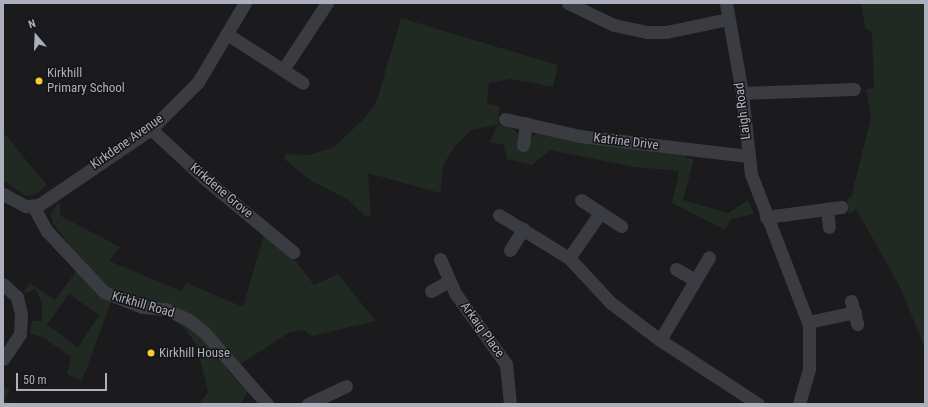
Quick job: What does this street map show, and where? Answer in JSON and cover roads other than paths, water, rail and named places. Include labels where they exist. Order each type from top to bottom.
[{"type":"street","name":"Kirkdene Avenue","points":[[33,206],[151,129],[186,97],[227,34],[245,3]]},
{"type":"street","points":[[284,68],[326,3]]},
{"type":"street","points":[[568,3],[614,25],[646,32],[666,32],[728,19]]},
{"type":"street","name":"Laigh Road","points":[[726,3],[742,93],[748,156],[766,217],[808,322],[809,369],[799,404]]},
{"type":"street","points":[[227,34],[284,68],[303,83]]},
{"type":"street","points":[[742,93],[839,83],[854,89]]},
{"type":"street","name":"Katrine Drive","points":[[505,119],[580,136],[748,156]]},
{"type":"street","points":[[523,145],[526,124]]},
{"type":"street","name":"Kirkdene Grove","points":[[151,129],[204,178],[287,237],[293,252]]},
{"type":"street","points":[[3,194],[18,203],[33,206]]},
{"type":"street","points":[[581,200],[621,226]]},
{"type":"street","name":"Kirkhill Road","points":[[33,206],[48,231],[104,292],[142,307],[166,309],[189,320],[204,332],[267,404]]},
{"type":"street","points":[[766,217],[841,207]]},
{"type":"street","points":[[827,210],[829,227]]},
{"type":"street","points":[[569,258],[600,213]]},
{"type":"street","points":[[498,215],[569,258],[611,304],[660,340],[758,404]]},
{"type":"street","points":[[510,250],[523,229]]},
{"type":"street","points":[[660,340],[708,257]]},
{"type":"street","name":"Arkaig Place","points":[[440,259],[449,282],[501,352],[506,364],[510,404]]},
{"type":"street","points":[[676,269],[695,280]]},
{"type":"street","points":[[431,292],[449,282]]},
{"type":"street","points":[[3,284],[17,297],[22,316],[20,334],[5,351]]},
{"type":"street","points":[[808,322],[854,312]]},
{"type":"street","points":[[308,404],[322,401],[346,386]]},
{"type":"place","name":"Kirkhill Primary School","points":[[39,81]]},
{"type":"place","name":"Kirkhill House","points":[[151,353]]}]
